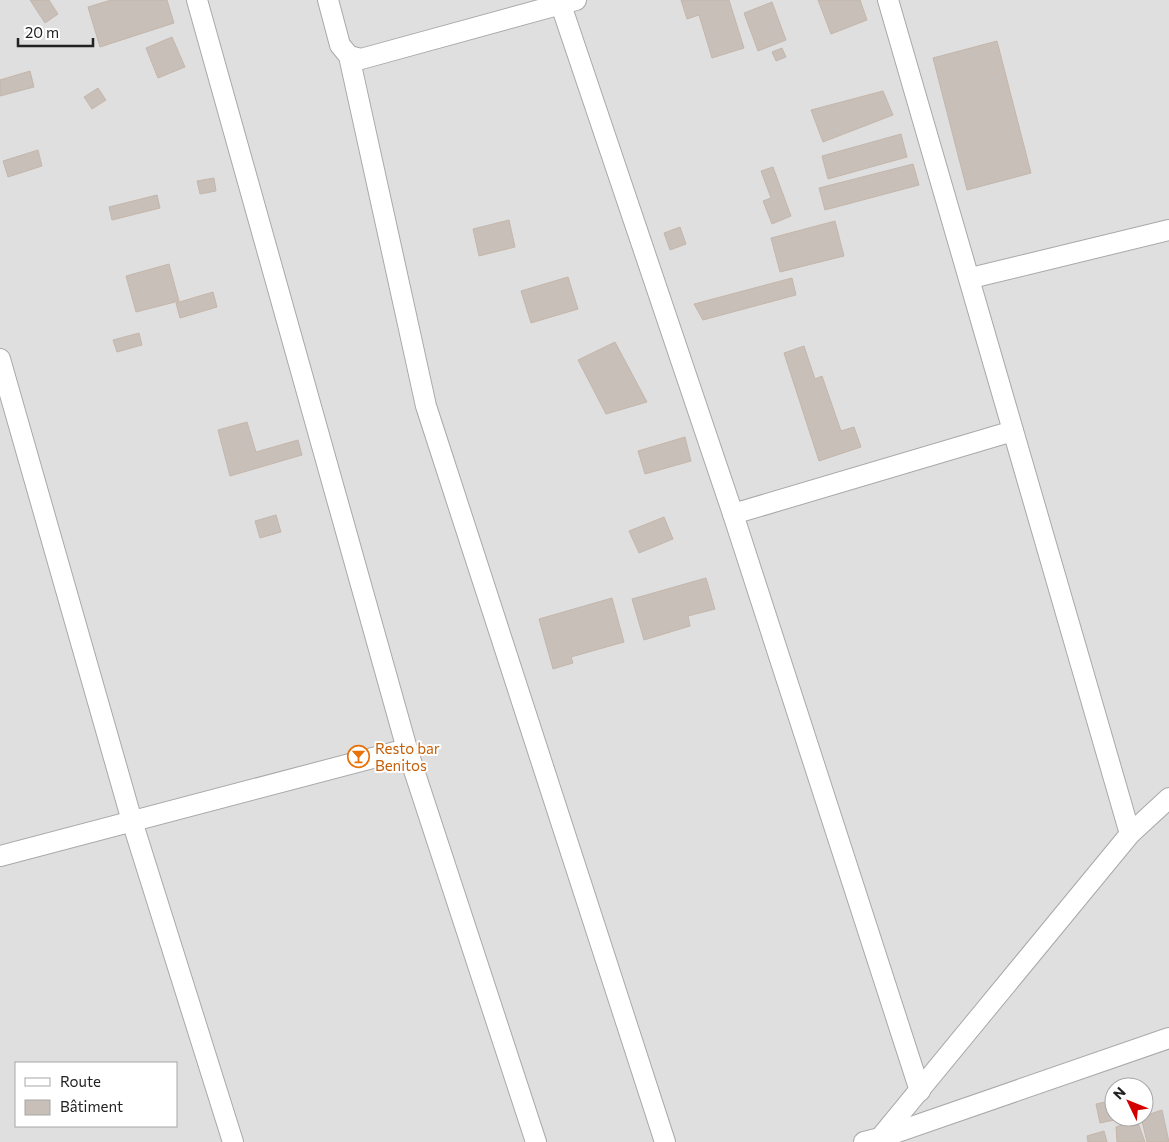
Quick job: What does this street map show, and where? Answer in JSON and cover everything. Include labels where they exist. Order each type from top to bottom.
[{"type":"street","points":[[197,0],[407,749],[536,1142]]},
{"type":"street","points":[[328,0],[340,45],[348,56],[426,406],[664,1142]]},
{"type":"street","points":[[888,0],[971,278],[1013,431],[1130,834]]},
{"type":"street","points":[[348,56],[361,59],[568,2],[920,1091]]},
{"type":"street","points":[[971,278],[1169,230]]},
{"type":"street","points":[[0,359],[132,820],[233,1142]]},
{"type":"street","points":[[733,514],[1013,431]]},
{"type":"street","points":[[0,856],[407,749]]},
{"type":"street","points":[[872,1140],[920,1091],[1130,834],[1169,798]]},
{"type":"street","points":[[872,1140],[1169,1038]]},
{"type":"shaded area","points":[[0,0],[1169,0],[1169,1142],[0,1142]]},
{"type":"building","points":[[30,0],[49,0],[58,14],[45,23]]},
{"type":"building","points":[[111,0],[167,0],[174,23],[100,47],[88,7]]},
{"type":"building","points":[[681,0],[729,0],[744,48],[712,58],[699,15],[687,19]]},
{"type":"building","points":[[818,0],[860,0],[867,20],[831,34]]},
{"type":"building","points":[[772,2],[786,40],[758,51],[744,13]]},
{"type":"building","points":[[172,37],[185,67],[158,78],[146,48]]},
{"type":"building","points":[[997,41],[1031,173],[967,190],[933,58]]},
{"type":"building","points":[[782,48],[786,57],[776,61],[772,52]]},
{"type":"building","points":[[30,71],[34,87],[0,96],[0,80]]},
{"type":"building","points":[[98,88],[106,100],[92,109],[84,97]]},
{"type":"building","points":[[883,91],[893,115],[823,142],[811,110]]},
{"type":"building","points":[[901,134],[907,157],[828,179],[822,156]]},
{"type":"building","points":[[38,150],[42,166],[8,177],[3,161]]},
{"type":"building","points":[[913,164],[919,185],[825,210],[819,188]]},
{"type":"building","points":[[773,167],[791,216],[772,224],[763,201],[771,198],[761,171]]},
{"type":"building","points":[[214,178],[216,191],[200,194],[197,181]]},
{"type":"building","points":[[157,195],[160,208],[112,220],[109,207]]},
{"type":"building","points":[[509,220],[515,247],[479,256],[473,229]]},
{"type":"building","points":[[835,221],[844,256],[780,272],[771,238]]},
{"type":"building","points":[[680,227],[686,244],[670,250],[664,233]]},
{"type":"building","points":[[169,264],[179,301],[136,312],[126,276]]},
{"type":"building","points":[[568,277],[578,309],[531,323],[521,291]]},
{"type":"building","points":[[792,278],[796,295],[703,320],[694,304]]},
{"type":"building","points":[[213,292],[217,307],[180,318],[176,303]]},
{"type":"building","points":[[139,333],[142,345],[117,352],[113,340]]},
{"type":"building","points":[[615,342],[647,402],[606,414],[578,360]]},
{"type":"building","points":[[804,346],[815,379],[822,376],[841,431],[854,427],[861,447],[819,461],[784,353]]},
{"type":"building","points":[[247,422],[256,452],[298,440],[302,455],[230,476],[218,430]]},
{"type":"building","points":[[685,437],[691,461],[645,474],[638,451]]},
{"type":"building","points":[[276,515],[281,532],[260,538],[255,521]]},
{"type":"building","points":[[664,517],[673,539],[639,553],[629,531]]},
{"type":"building","points":[[706,578],[715,609],[688,616],[690,626],[644,640],[632,599]]},
{"type":"building","points":[[612,598],[624,642],[571,657],[573,663],[553,669],[539,619]]},
{"type":"building","points":[[1104,1102],[1104,1122],[1100,1123],[1096,1104]]},
{"type":"building","points":[[1162,1110],[1169,1142],[1147,1142],[1143,1127],[1154,1127],[1154,1113]]},
{"type":"building","points":[[1116,1127],[1140,1127],[1145,1142],[1117,1142]]},
{"type":"building","points":[[1104,1131],[1107,1142],[1088,1142],[1087,1136]]},
{"type":"place","name":"Resto bar Benitos","points":[[359,757]]}]
